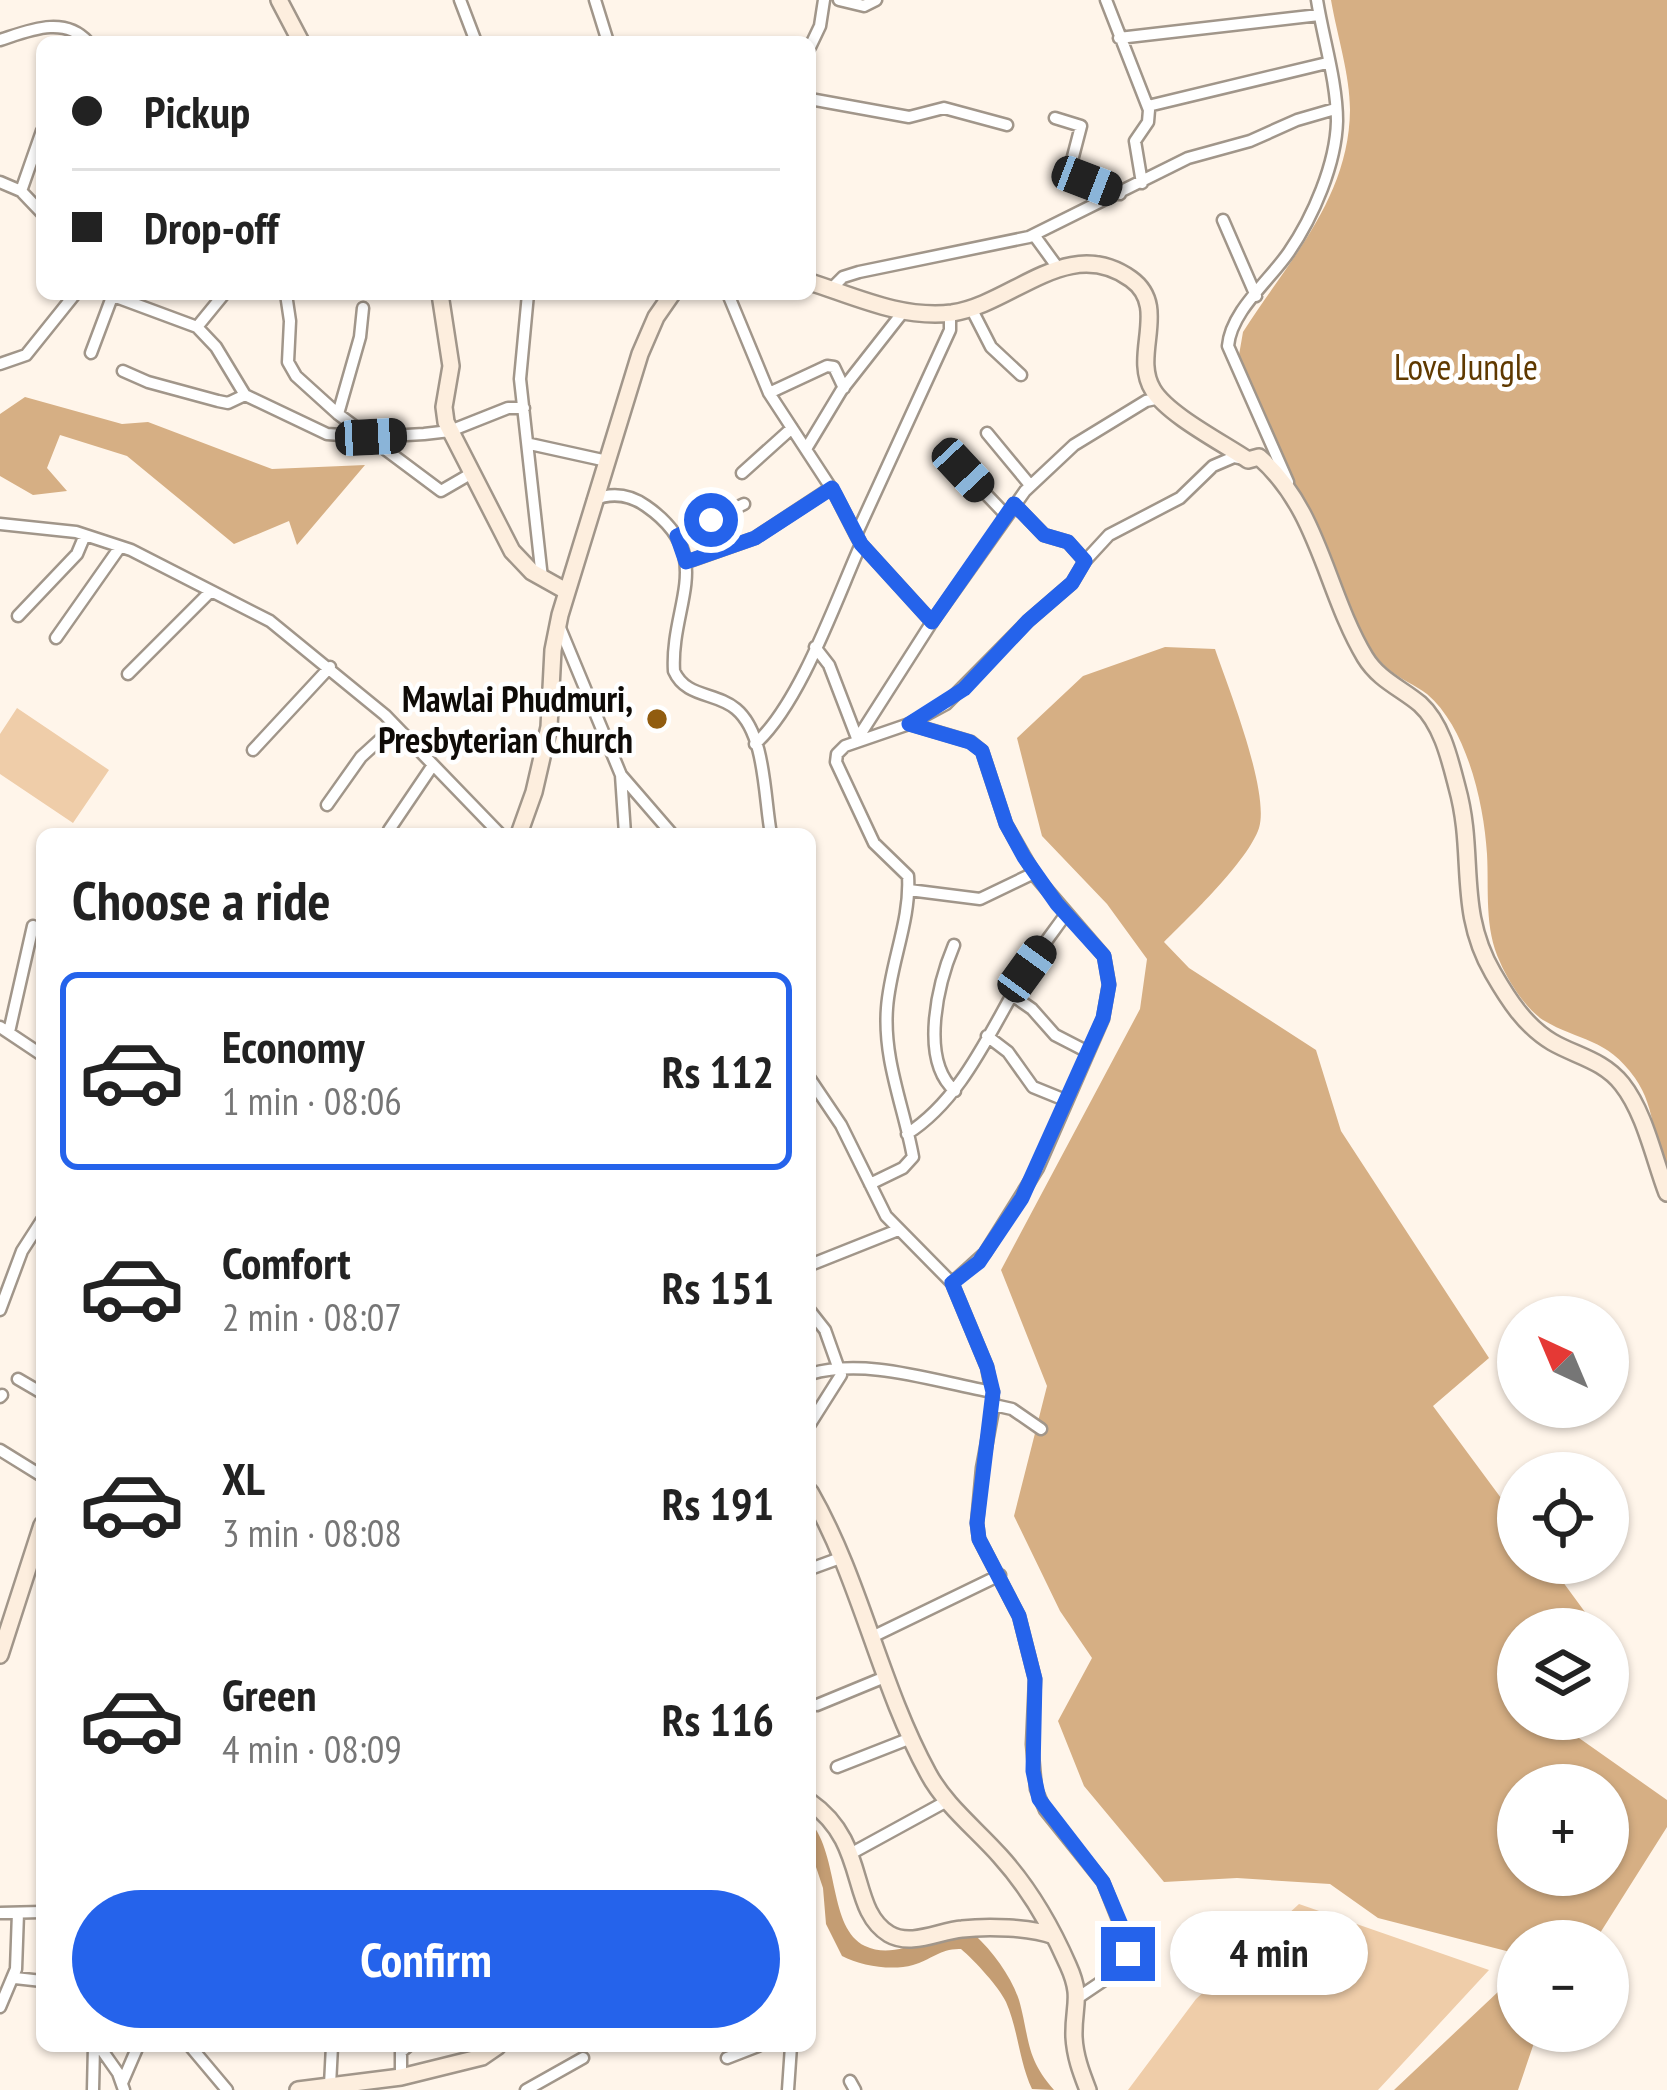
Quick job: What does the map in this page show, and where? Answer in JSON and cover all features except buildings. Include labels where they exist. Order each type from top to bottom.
[{"type":"street","points":[[279,0],[298,36]]},
{"type":"street","points":[[460,0],[474,36]]},
{"type":"street","points":[[595,0],[606,36]]},
{"type":"street","points":[[815,36],[824,0]]},
{"type":"street","points":[[839,0],[864,6],[876,0]]},
{"type":"street","points":[[1106,0],[1148,106],[1150,118],[1135,141],[1142,183]]},
{"type":"street","points":[[1317,0],[1335,109],[1334,140],[1310,216],[1290,251],[1233,326],[1228,346],[1365,658],[1384,680],[1423,706],[1442,738],[1464,822],[1469,911],[1476,944],[1509,1001],[1532,1027],[1557,1045],[1591,1059],[1623,1085],[1667,1193]]},
{"type":"street","points":[[1119,38],[1319,15]]},
{"type":"street","points":[[0,40],[40,26],[69,36]]},
{"type":"street","points":[[1148,106],[1327,63]]},
{"type":"street","points":[[816,100],[909,117],[944,108],[1006,125]]},
{"type":"street","points":[[831,289],[843,277],[860,272],[1034,235],[1197,154],[1250,141],[1335,109]]},
{"type":"street","points":[[1055,118],[1081,126],[1069,172],[1120,194]]},
{"type":"street","points":[[21,191],[36,148]]},
{"type":"street","points":[[0,182],[21,191],[36,207]]},
{"type":"street","points":[[1223,220],[1256,296]]},
{"type":"street","points":[[1034,235],[1058,268]]},
{"type":"street","points":[[816,284],[903,312],[950,313],[1058,268],[1104,265],[1136,283],[1150,307],[1147,377],[1160,398],[1248,460]]},
{"type":"street","points":[[0,364],[26,355],[70,300]]},
{"type":"street","points":[[91,353],[108,300]]},
{"type":"street","points":[[124,300],[197,327],[216,347],[245,395],[327,434],[371,437],[450,431],[490,412],[524,408]]},
{"type":"street","points":[[197,327],[219,300]]},
{"type":"street","points":[[287,300],[290,367],[338,414],[441,491],[472,473]]},
{"type":"street","points":[[441,300],[451,366],[444,413],[450,431],[512,551],[542,578],[566,591]]},
{"type":"street","points":[[527,300],[520,355],[542,578]]},
{"type":"street","points":[[521,828],[549,727],[558,624],[566,591],[640,354],[668,300]]},
{"type":"street","points":[[730,300],[769,393],[832,488],[858,539],[932,622]]},
{"type":"street","points":[[338,414],[361,337],[363,308]]},
{"type":"street","points":[[971,308],[991,346],[1021,375]]},
{"type":"street","points":[[806,448],[844,388],[903,312]]},
{"type":"street","points":[[755,744],[774,723],[815,647],[943,347],[950,313]]},
{"type":"street","points":[[769,393],[831,365],[844,388]]},
{"type":"street","points":[[123,371],[228,403],[245,395]]},
{"type":"street","points":[[856,739],[1030,485],[1092,434],[1146,400],[1160,398]]},
{"type":"street","points":[[742,473],[792,428]]},
{"type":"street","points":[[987,433],[1030,485]]},
{"type":"street","points":[[530,444],[608,461]]},
{"type":"street","points":[[870,1184],[910,1164],[913,1157],[890,1063],[887,1010],[909,890],[904,869],[874,843],[836,762],[840,749],[856,739],[909,724],[964,689],[1028,621],[1072,583],[1085,561],[1121,526],[1180,498],[1214,466],[1237,457],[1258,457],[1300,507]]},
{"type":"street","points":[[963,470],[1044,535],[1068,542],[1085,561]]},
{"type":"street","points":[[686,562],[755,538],[832,488]]},
{"type":"street","points":[[593,500],[607,494],[634,499],[677,536],[686,562],[674,671],[684,687],[737,710],[755,744],[770,828]]},
{"type":"street","points":[[677,536],[745,504]]},
{"type":"street","points":[[0,524],[40,525],[120,547],[179,573],[292,635],[394,726],[494,828]]},
{"type":"street","points":[[18,616],[77,554],[85,535]]},
{"type":"street","points":[[56,638],[120,547]]},
{"type":"street","points":[[128,674],[210,592]]},
{"type":"street","points":[[558,624],[621,775],[667,828]]},
{"type":"street","points":[[815,647],[829,665],[856,739]]},
{"type":"street","points":[[254,750],[329,667]]},
{"type":"street","points":[[909,724],[970,742],[982,751],[1006,824],[1034,873],[1104,956],[1108,970],[1109,1002],[1022,1198],[979,1262],[952,1283]]},
{"type":"street","points":[[327,805],[361,757],[394,726]]},
{"type":"street","points":[[390,828],[434,765]]},
{"type":"street","points":[[621,775],[625,828]]},
{"type":"street","points":[[909,890],[980,899],[1034,873]]},
{"type":"street","points":[[908,1134],[955,1091],[1066,914]]},
{"type":"street","points":[[33,926],[5,1029],[36,1051]]},
{"type":"street","points":[[954,945],[941,977],[936,1011],[938,1070],[955,1091]]},
{"type":"street","points":[[1012,995],[1032,1009],[1054,1035],[1088,1052]]},
{"type":"street","points":[[987,1036],[1008,1052],[1034,1087],[1065,1100]]},
{"type":"street","points":[[816,1088],[898,1230],[952,1283],[979,1346],[993,1399],[982,1468],[979,1539],[1019,1616],[1035,1679],[1033,1771],[1039,1799],[1103,1882],[1128,1945],[1120,1970],[1079,1997]]},
{"type":"street","points":[[0,1310],[22,1251],[36,1229]]},
{"type":"street","points":[[816,1263],[898,1230]]},
{"type":"street","points":[[816,1319],[825,1330],[839,1381],[816,1415]]},
{"type":"street","points":[[816,1372],[837,1367],[993,1399],[1041,1429]]},
{"type":"street","points":[[18,1378],[36,1389]]},
{"type":"street","points":[[0,1450],[36,1471]]},
{"type":"street","points":[[816,1504],[843,1557],[885,1677],[929,1776],[1018,1877],[1054,1936],[1079,1997],[1074,2032],[1088,2090]]},
{"type":"street","points":[[0,1655],[36,1544]]},
{"type":"street","points":[[816,1567],[843,1557]]},
{"type":"street","points":[[872,1636],[1000,1575]]},
{"type":"street","points":[[817,1705],[885,1677]]},
{"type":"street","points":[[837,1767],[911,1738]]},
{"type":"street","points":[[852,1852],[947,1801]]},
{"type":"street","points":[[816,1811],[833,1821],[852,1852],[868,1913],[895,1938],[910,1940],[967,1928],[1039,1930],[1054,1936]]},
{"type":"street","points":[[0,1913],[36,1912]]},
{"type":"street","points":[[0,2007],[14,1978],[17,1913]]},
{"type":"street","points":[[14,1978],[36,1980]]},
{"type":"street","points":[[93,2090],[96,2052]]},
{"type":"street","points":[[100,2052],[123,2086]]},
{"type":"street","points":[[123,2086],[136,2052]]},
{"type":"street","points":[[196,2052],[226,2090]]},
{"type":"street","points":[[203,2060],[209,2052]]},
{"type":"street","points":[[329,2085],[332,2052]]},
{"type":"street","points":[[400,2077],[401,2052]]},
{"type":"street","points":[[298,2090],[365,2086],[489,2052]]},
{"type":"street","points":[[727,2058],[742,2052]]},
{"type":"street","points":[[788,2090],[791,2052]]},
{"type":"street","points":[[526,2090],[583,2058]]},
{"type":"shaded area","points":[[17,708],[109,770],[73,823],[0,774],[0,734]]},
{"type":"shaded area","points":[[816,1831],[845,1924],[865,1946],[892,1950],[947,1935],[975,1935],[1016,1991],[1033,2057],[1054,2090],[1032,2089],[1006,2002],[961,1949],[896,1968],[842,1956],[826,1924],[816,1867]]},
{"type":"shaded area","points":[[1299,1904],[1489,1970],[1378,2090],[1128,2090],[1196,1999]]},
{"type":"green space","name":"Love Jungle","points":[[1331,0],[1667,0],[1667,1181],[1647,1102],[1635,1078],[1603,1047],[1537,1015],[1503,969],[1489,922],[1482,813],[1463,746],[1427,694],[1388,669],[1364,642],[1239,355],[1243,332],[1328,201],[1347,142],[1346,69]]},
{"type":"green space","points":[[25,397],[122,424],[148,422],[272,469],[365,465],[297,545],[289,521],[234,544],[127,456],[60,435],[47,468],[67,491],[33,495],[0,476],[0,414]]},
{"type":"green space","points":[[1165,647],[1215,649],[1259,790],[1259,828],[1231,872],[1164,942],[1189,968],[1316,1050],[1341,1131],[1489,1358],[1433,1406],[1497,1493],[1497,1584],[1564,1584],[1582,1608],[1497,1608],[1497,1740],[1582,1740],[1616,1764],[1497,1764],[1497,1896],[1623,1896],[1608,1920],[1497,1920],[1497,1949],[1378,1918],[1330,1884],[1237,1878],[1164,1882],[1084,1786],[1058,1721],[1092,1658],[1060,1611],[1014,1516],[1047,1386],[1001,1270],[1140,1009],[1147,959],[1107,904],[1042,836],[1017,738],[1083,676]]},
{"type":"green space","points":[[1629,1773],[1667,1800],[1667,1827],[1629,1887]]},
{"type":"green space","points":[[1497,1993],[1497,2052],[1531,2052],[1518,2090],[1394,2090]]},
{"type":"place","name":"Mawlai Phudmuri, Presbyterian Church","points":[[657,719]]},
{"type":"route","points":[[711,520],[677,536],[686,562],[755,538],[832,488],[861,544],[932,622],[1014,504],[1044,535],[1068,542],[1085,561],[1072,583],[1028,621],[964,689],[909,724],[979,747],[1006,824],[1036,878],[1104,956],[1108,970],[1109,1002],[1038,1168],[985,1253],[952,1283],[993,1392],[977,1523],[979,1539],[1009,1589],[1035,1679],[1036,1790],[1045,1810],[1103,1882],[1128,1954]]}]
